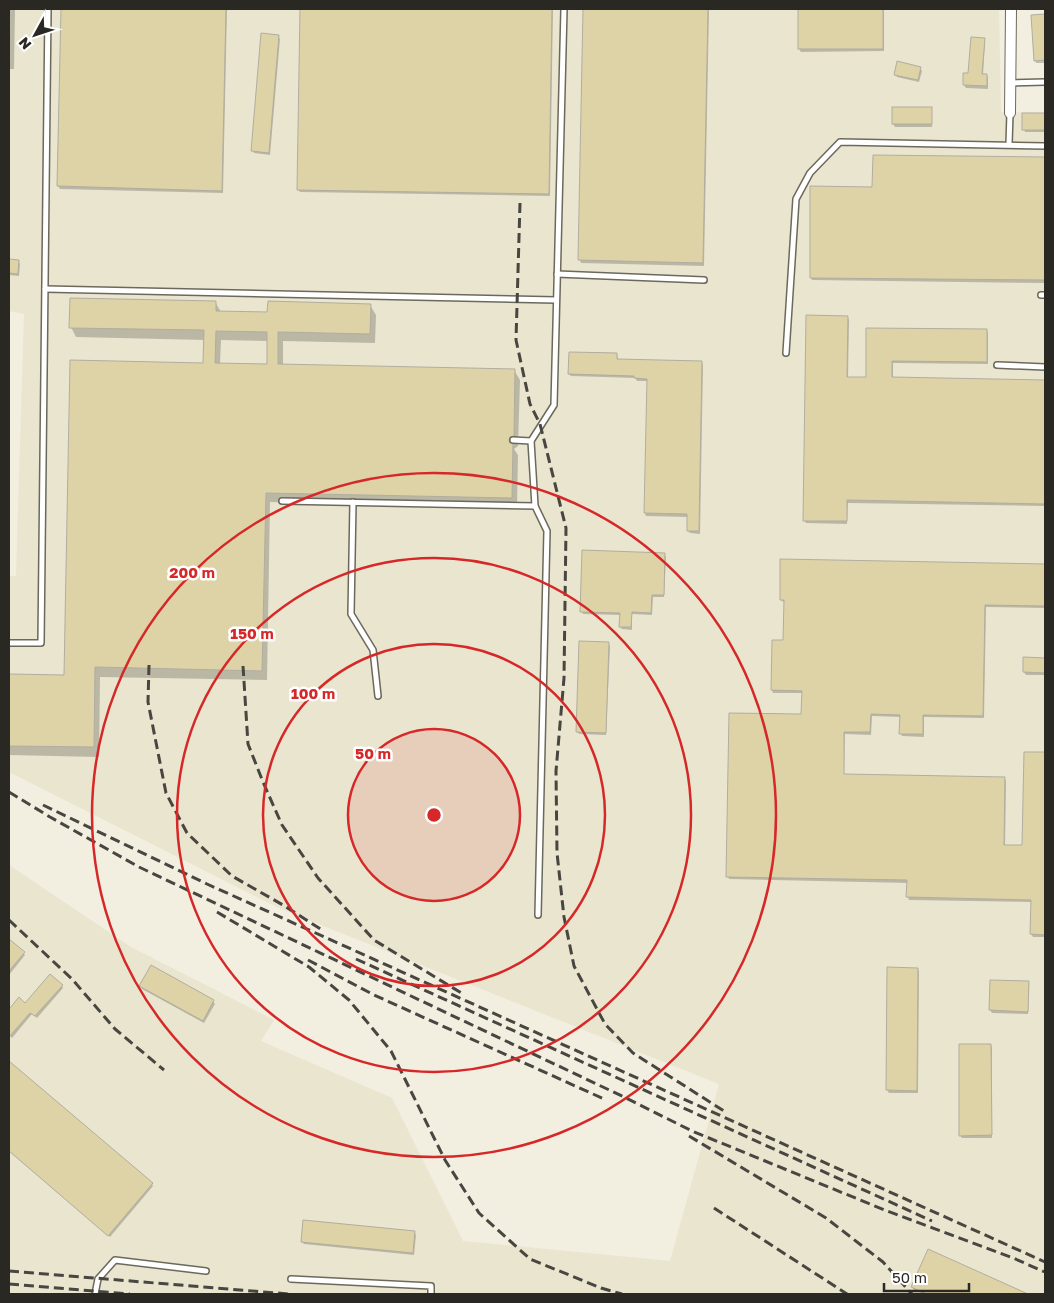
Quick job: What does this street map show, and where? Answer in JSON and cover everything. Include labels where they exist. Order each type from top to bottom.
[{"type":"street","points":[[1010,113],[1011,9]]},
{"type":"lane","points":[[9,643],[41,643],[48,9]]},
{"type":"lane","points":[[538,915],[546,531],[535,506],[531,442],[554,405],[564,9]]},
{"type":"lane","points":[[1010,83],[1045,82]]},
{"type":"lane","points":[[1009,144],[1010,113]]},
{"type":"lane","points":[[786,353],[796,199],[810,173],[840,142],[1045,146]]},
{"type":"lane","points":[[557,274],[704,280]]},
{"type":"lane","points":[[45,289],[556,300]]},
{"type":"lane","points":[[997,365],[1045,367]]},
{"type":"lane","points":[[514,440],[531,442]]},
{"type":"lane","points":[[282,501],[535,506]]},
{"type":"lane","points":[[354,502],[351,614],[373,650],[378,696]]},
{"type":"lane","points":[[95,1294],[98,1279],[115,1260],[206,1271]]},
{"type":"lane","points":[[291,1279],[431,1286],[431,1294]]},
{"type":"shaded area","points":[[9,9],[999,9],[1001,112],[1045,113],[1045,1294],[9,1294],[9,865],[131,947],[274,1020],[261,1041],[392,1098],[463,1241],[670,1261],[719,1084],[281,909],[9,772],[9,576],[16,576],[24,314],[9,311]]},
{"type":"building","points":[[61,9],[226,9],[222,191],[57,186]]},
{"type":"building","points":[[300,9],[552,9],[549,194],[297,190]]},
{"type":"building","points":[[583,9],[708,9],[703,263],[578,260]]},
{"type":"building","points":[[798,9],[883,9],[883,49],[798,49]]},
{"type":"building","points":[[1045,14],[1045,60],[1034,61],[1031,15]]},
{"type":"building","points":[[261,33],[279,35],[269,153],[251,151]]},
{"type":"building","points":[[971,37],[985,38],[982,74],[987,74],[987,86],[963,85],[963,73],[968,73]]},
{"type":"building","points":[[897,61],[921,67],[918,80],[894,75]]},
{"type":"building","points":[[892,107],[932,107],[932,124],[892,124]]},
{"type":"building","points":[[1022,113],[1045,113],[1045,130],[1022,130]]},
{"type":"building","points":[[873,155],[1045,157],[1045,280],[810,278],[810,186],[872,187]]},
{"type":"building","points":[[9,259],[19,260],[18,274],[9,273]]},
{"type":"building","points":[[70,298],[216,301],[216,311],[267,312],[268,301],[371,304],[370,334],[278,332],[278,364],[515,369],[514,436],[510,437],[509,440],[513,444],[512,498],[266,493],[262,671],[95,667],[94,747],[9,746],[9,674],[64,675],[70,360],[203,363],[204,330],[69,328]],"holes":[[[216,331],[267,332],[267,364],[215,363]]]},
{"type":"building","points":[[806,315],[848,316],[847,377],[866,377],[866,328],[987,329],[987,362],[892,361],[892,377],[1045,380],[1045,504],[847,500],[847,521],[803,521]]},
{"type":"building","points":[[569,352],[617,353],[617,359],[702,361],[699,531],[687,531],[687,514],[644,513],[647,379],[634,378],[634,376],[568,374]]},
{"type":"building","points":[[582,550],[665,553],[664,595],[652,595],[651,613],[632,612],[631,627],[619,627],[620,613],[580,612]]},
{"type":"building","points":[[780,559],[1045,564],[1045,606],[985,605],[983,716],[923,715],[923,734],[899,734],[900,715],[871,714],[870,732],[844,732],[844,774],[1005,777],[1004,845],[1022,845],[1024,752],[1045,752],[1045,935],[1030,934],[1031,900],[906,897],[907,880],[726,877],[729,713],[801,714],[802,691],[771,690],[772,640],[783,640],[784,600],[780,600]]},
{"type":"building","points":[[579,641],[609,642],[606,733],[576,732]]},
{"type":"building","points":[[1023,657],[1045,658],[1045,673],[1023,672]]},
{"type":"building","points":[[9,939],[25,952],[9,971]]},
{"type":"building","points":[[151,965],[214,1000],[203,1021],[139,986]]},
{"type":"building","points":[[887,967],[918,968],[917,1091],[886,1090]]},
{"type":"building","points":[[50,974],[63,985],[35,1016],[30,1013],[9,1037],[9,1009],[19,997],[25,1003]]},
{"type":"building","points":[[990,980],[1029,981],[1028,1012],[989,1010]]},
{"type":"building","points":[[959,1044],[991,1044],[992,1135],[959,1136]]},
{"type":"building","points":[[9,1061],[153,1183],[108,1236],[9,1151]]},
{"type":"building","points":[[303,1220],[415,1231],[413,1253],[301,1242]]},
{"type":"building","points":[[928,1249],[1028,1294],[927,1294],[911,1287]]},
{"type":"railway","points":[[520,203],[516,340],[530,404],[540,424],[566,528],[564,678],[556,771],[557,853],[564,917],[574,966],[605,1024],[633,1053],[724,1111]]},
{"type":"railway","points":[[149,665],[148,702],[166,793],[187,833],[232,876],[322,930]]},
{"type":"railway","points":[[243,666],[248,744],[282,825],[318,878],[374,940],[463,994]]},
{"type":"railway","points":[[9,792],[139,867],[692,1131],[887,1211],[1013,1258],[1045,1272]]},
{"type":"railway","points":[[43,805],[207,884],[1045,1262]]},
{"type":"railway","points":[[217,912],[309,967],[349,1000],[391,1051],[445,1160],[479,1213],[530,1259],[601,1288],[622,1294]]},
{"type":"railway","points":[[9,920],[72,979],[115,1029],[164,1070]]},
{"type":"railway","points":[[356,959],[932,1221]]},
{"type":"railway","points":[[308,960],[374,995],[604,1099]]},
{"type":"railway","points":[[689,1136],[826,1218],[883,1262],[912,1294]]},
{"type":"railway","points":[[714,1208],[847,1294]]},
{"type":"railway","points":[[9,1271],[289,1294]]},
{"type":"railway","points":[[9,1284],[130,1294]]}]
